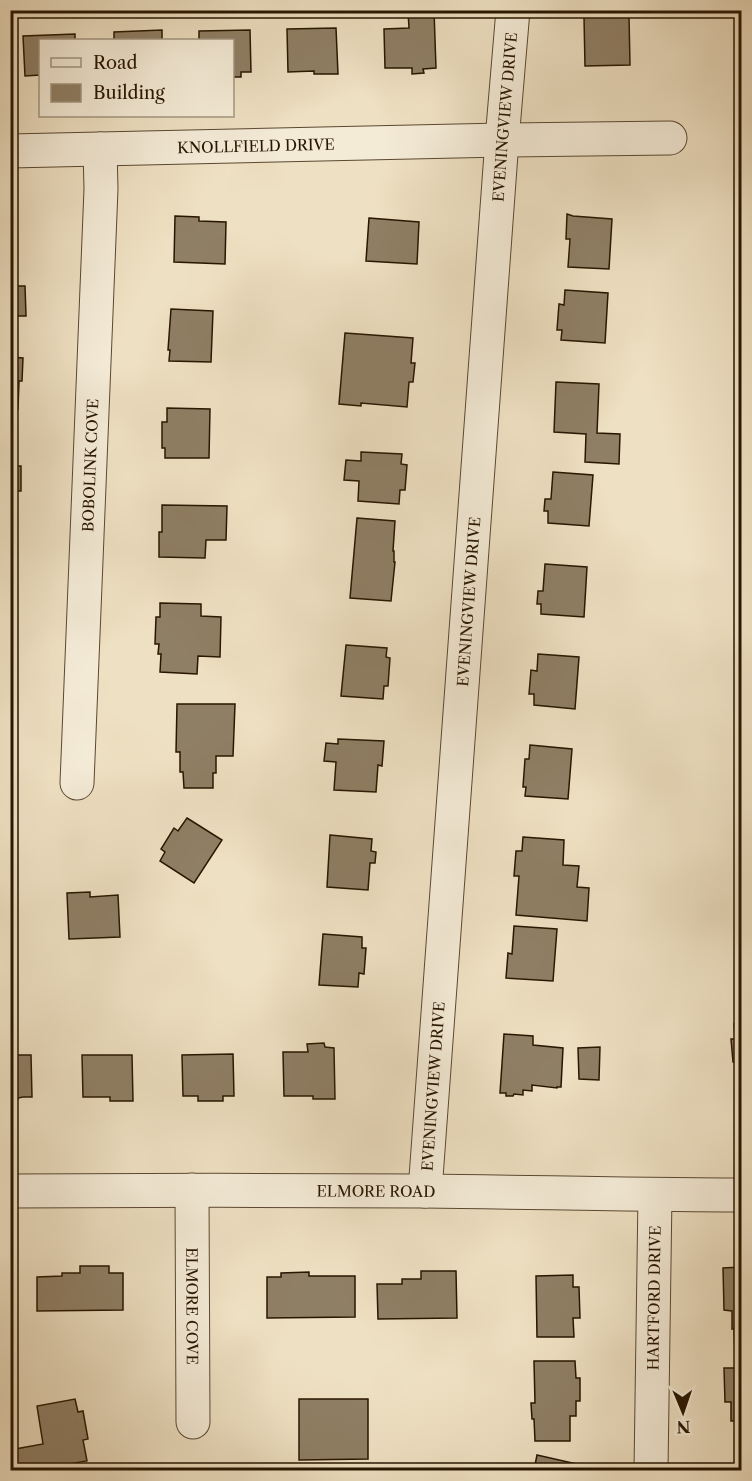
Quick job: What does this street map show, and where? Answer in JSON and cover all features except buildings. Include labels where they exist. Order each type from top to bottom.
[{"type":"street","name":"EVENINGVIEW DRIVE","points":[[425,1191],[513,10]]},
{"type":"street","name":"KNOLLFIELD DRIVE","points":[[10,151],[670,138]]},
{"type":"street","name":"BOBOLINK COVE","points":[[77,783],[100,200],[100,149]]},
{"type":"street","name":"ELMORE COVE","points":[[192,1190],[193,1422]]},
{"type":"street","name":"ELMORE ROAD","points":[[10,1191],[425,1191],[741,1195]]},
{"type":"street","name":"HARTFORD DRIVE","points":[[651,1470],[655,1195]]}]
